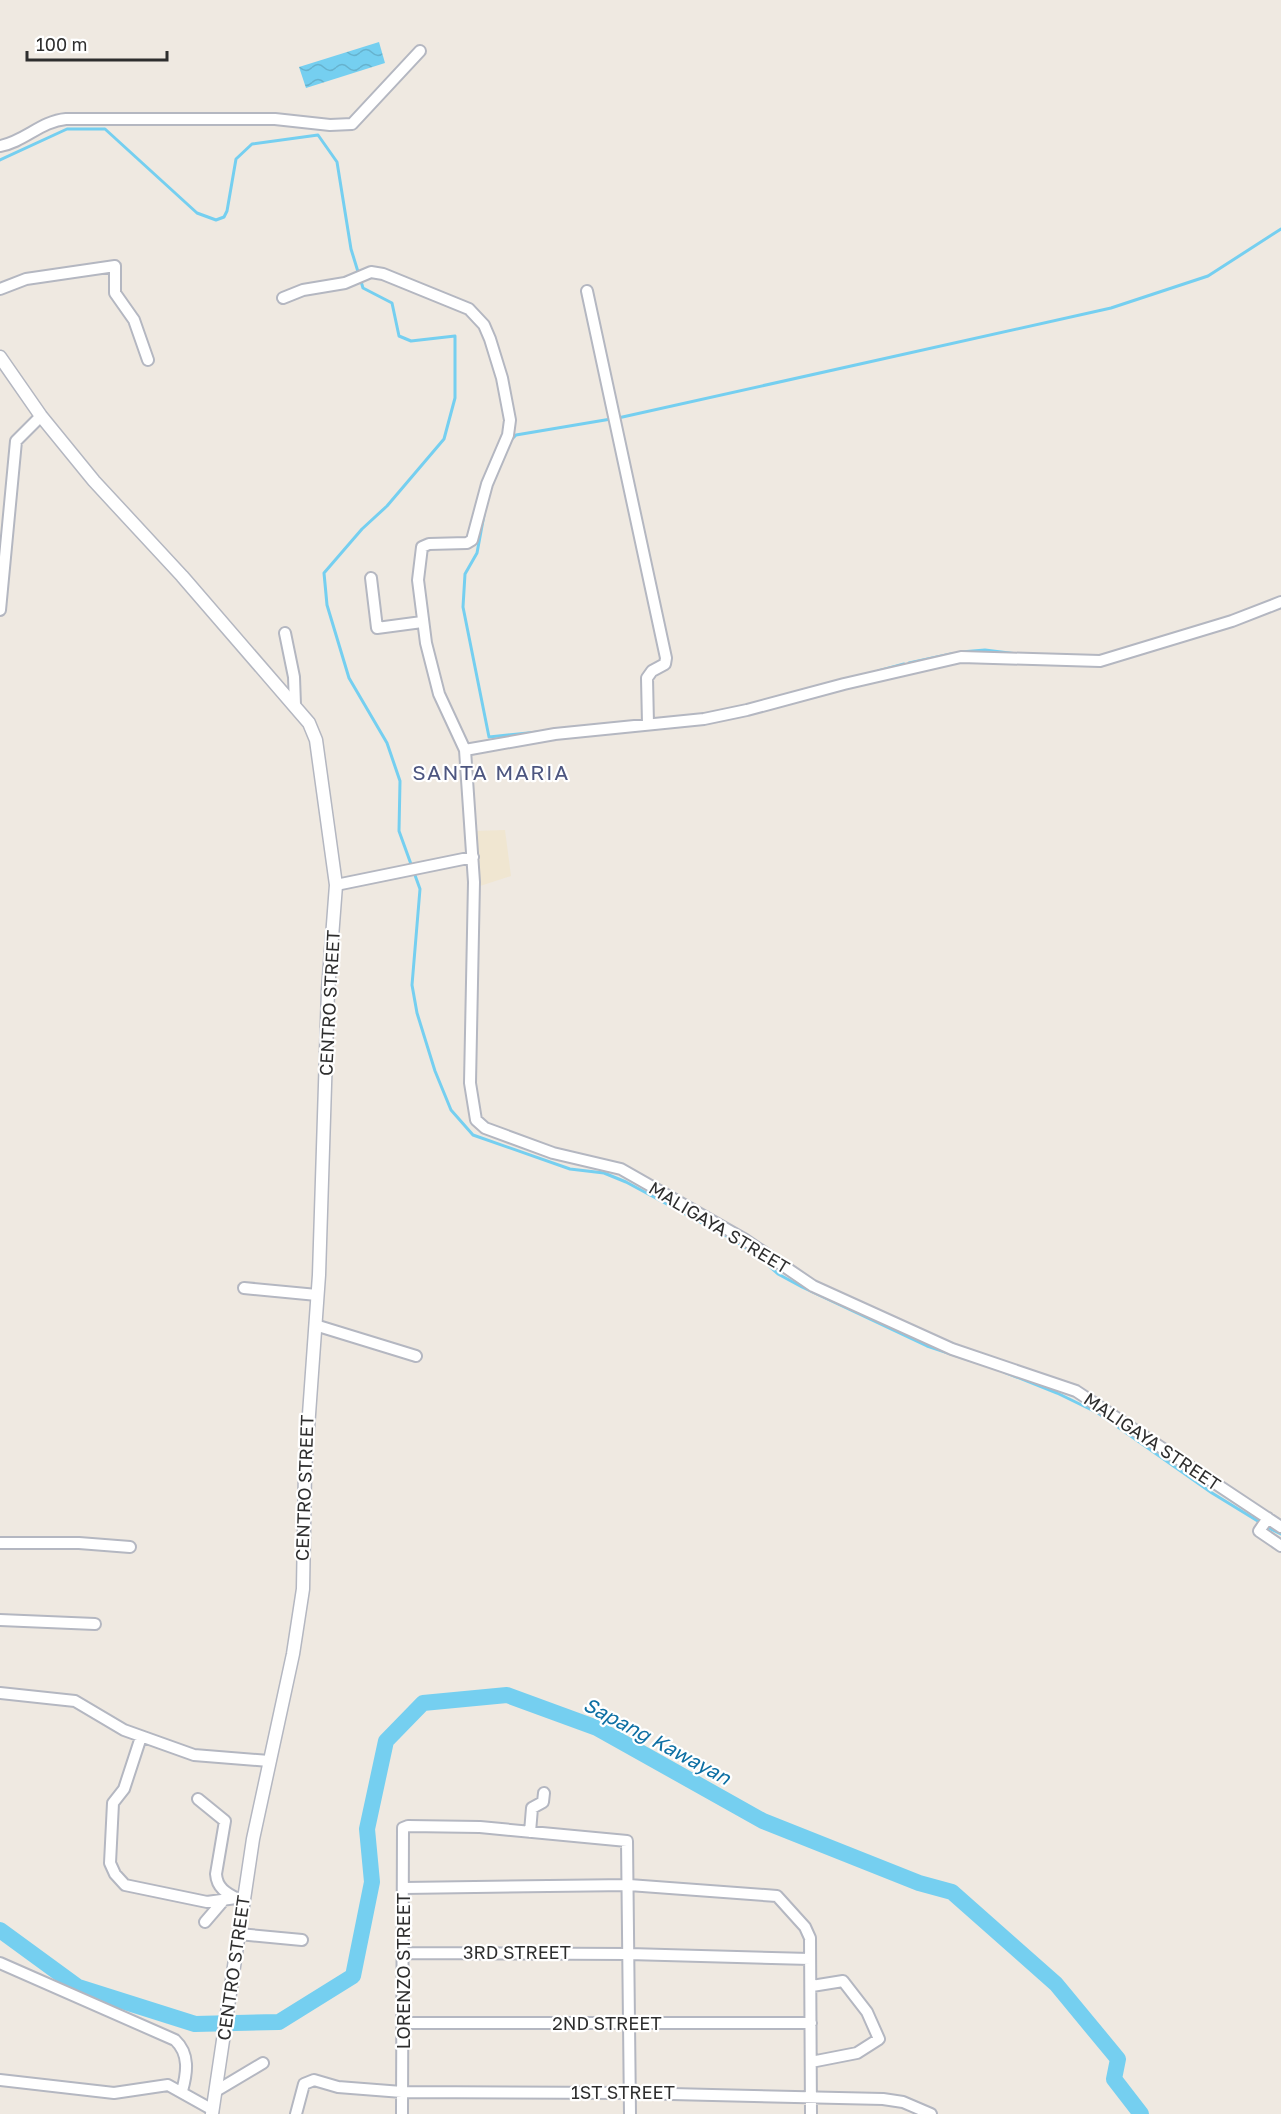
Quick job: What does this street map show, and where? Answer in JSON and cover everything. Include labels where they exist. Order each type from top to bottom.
[{"type":"street","points":[[0,146],[16,141],[48,123],[66,119],[275,119],[347,125],[357,121],[420,51]]},
{"type":"street","points":[[0,290],[26,279],[114,265],[116,268],[115,293],[134,320],[148,360]]},
{"type":"street","name":"MALIGAYA STREET","points":[[283,298],[303,290],[341,284],[361,275],[376,272],[457,302],[476,316],[490,339],[509,411],[508,435],[487,484],[472,540],[467,543],[429,544],[420,550],[418,580],[422,622],[436,685],[465,750],[473,857],[474,910],[470,1083],[474,1113],[479,1124],[566,1157],[621,1169],[744,1239],[813,1286],[952,1348],[1076,1391],[1265,1522],[1281,1527]]},
{"type":"street","points":[[587,291],[666,658],[664,664],[652,671],[646,678],[648,724]]},
{"type":"street","name":"CENTRO STREET","points":[[0,357],[41,416],[94,481],[309,723],[316,740],[336,885],[328,990],[317,1295],[304,1470],[303,1588],[296,1639],[240,1900],[239,1934],[213,2112]]},
{"type":"street","points":[[0,610],[16,441],[41,416]]},
{"type":"street","points":[[371,578],[377,628],[422,622]]},
{"type":"street","points":[[465,750],[555,734],[704,719],[960,657],[1100,661],[1232,621],[1281,602]]},
{"type":"street","points":[[285,633],[294,677],[295,705]]},
{"type":"street","points":[[336,885],[473,857]]},
{"type":"street","points":[[244,1288],[317,1295]]},
{"type":"street","points":[[315,1325],[416,1356]]},
{"type":"street","points":[[1265,1522],[1260,1532],[1281,1546]]},
{"type":"street","points":[[0,1543],[69,1543],[130,1547]]},
{"type":"street","points":[[0,1620],[95,1624]]},
{"type":"street","points":[[0,1693],[75,1701],[111,1723],[141,1737],[194,1755],[269,1761]]},
{"type":"street","points":[[141,1737],[124,1789],[113,1803],[110,1863],[125,1885],[207,1902],[240,1900]]},
{"type":"street","points":[[544,1792],[543,1802],[532,1808],[530,1832],[622,1839],[629,1844],[630,2114]]},
{"type":"street","points":[[198,1799],[225,1821],[216,1874],[217,1882],[222,1890],[240,1900]]},
{"type":"street","name":"LORENZO STREET","points":[[402,2114],[405,1953],[403,1828],[408,1826],[480,1827],[530,1832]]},
{"type":"street","points":[[404,1888],[629,1885],[777,1896],[809,1934],[812,1986],[811,2114]]},
{"type":"street","points":[[205,1922],[223,1901]]},
{"type":"street","points":[[239,1934],[302,1940]]},
{"type":"street","name":"3RD STREET","points":[[405,1953],[629,1954],[810,1959]]},
{"type":"street","points":[[0,1963],[175,2040],[185,2055],[187,2068],[182,2091]]},
{"type":"street","points":[[811,2062],[857,2053],[879,2038],[867,2012],[843,1981],[812,1986]]},
{"type":"street","name":"2ND STREET","points":[[404,2023],[630,2025],[811,2023]]},
{"type":"street","points":[[217,2088],[263,2063]]},
{"type":"street","points":[[0,2080],[114,2093],[168,2085],[182,2091],[213,2112]]},
{"type":"street","name":"1ST STREET","points":[[296,2114],[304,2084],[314,2080],[338,2088],[402,2092],[811,2096],[903,2102],[931,2114]]},
{"type":"shaded area","points":[[505,830],[511,876],[477,887],[475,831]]},
{"type":"water","points":[[379,42],[385,63],[306,88],[299,67]]},
{"type":"waterway","points":[[0,160],[67,129],[105,129],[197,213],[216,220],[224,217],[227,211],[236,159],[252,144],[318,135],[337,162],[351,249],[363,288],[392,303],[399,336],[411,341],[455,336],[455,398],[444,439],[387,506],[362,529],[324,573],[327,605],[349,678],[387,743],[400,781],[399,831],[420,889],[412,985],[417,1013],[435,1071],[451,1110],[473,1135],[570,1169],[604,1173],[626,1182],[730,1238],[756,1254],[778,1274],[802,1287],[927,1346],[975,1362]]},
{"type":"waterway","points":[[618,418],[1111,308],[1208,276],[1281,229]]},
{"type":"waterway","points":[[494,480],[511,440],[516,435],[611,419]]},
{"type":"waterway","points":[[484,515],[477,553],[465,574],[463,607],[489,737],[538,732]]},
{"type":"waterway","points":[[961,652],[985,650],[1017,654]]},
{"type":"waterway","points":[[909,663],[951,654]]},
{"type":"waterway","points":[[878,671],[904,664]]},
{"type":"waterway","points":[[1004,1372],[1057,1393],[1098,1413],[1212,1493],[1261,1523]]},
{"type":"waterway","points":[[1267,1527],[1281,1534]]},
{"type":"waterway","name":"Sapang Kawayan","points":[[0,1930],[78,1987],[195,2024],[279,2022],[353,1976],[372,1882],[367,1829],[386,1741],[423,1703],[507,1695],[597,1728],[763,1821],[919,1883],[952,1892],[1056,1984],[1118,2059],[1114,2079],[1141,2114]]},
{"type":"district","name":"SANTA MARIA","points":[[491,773]]}]
